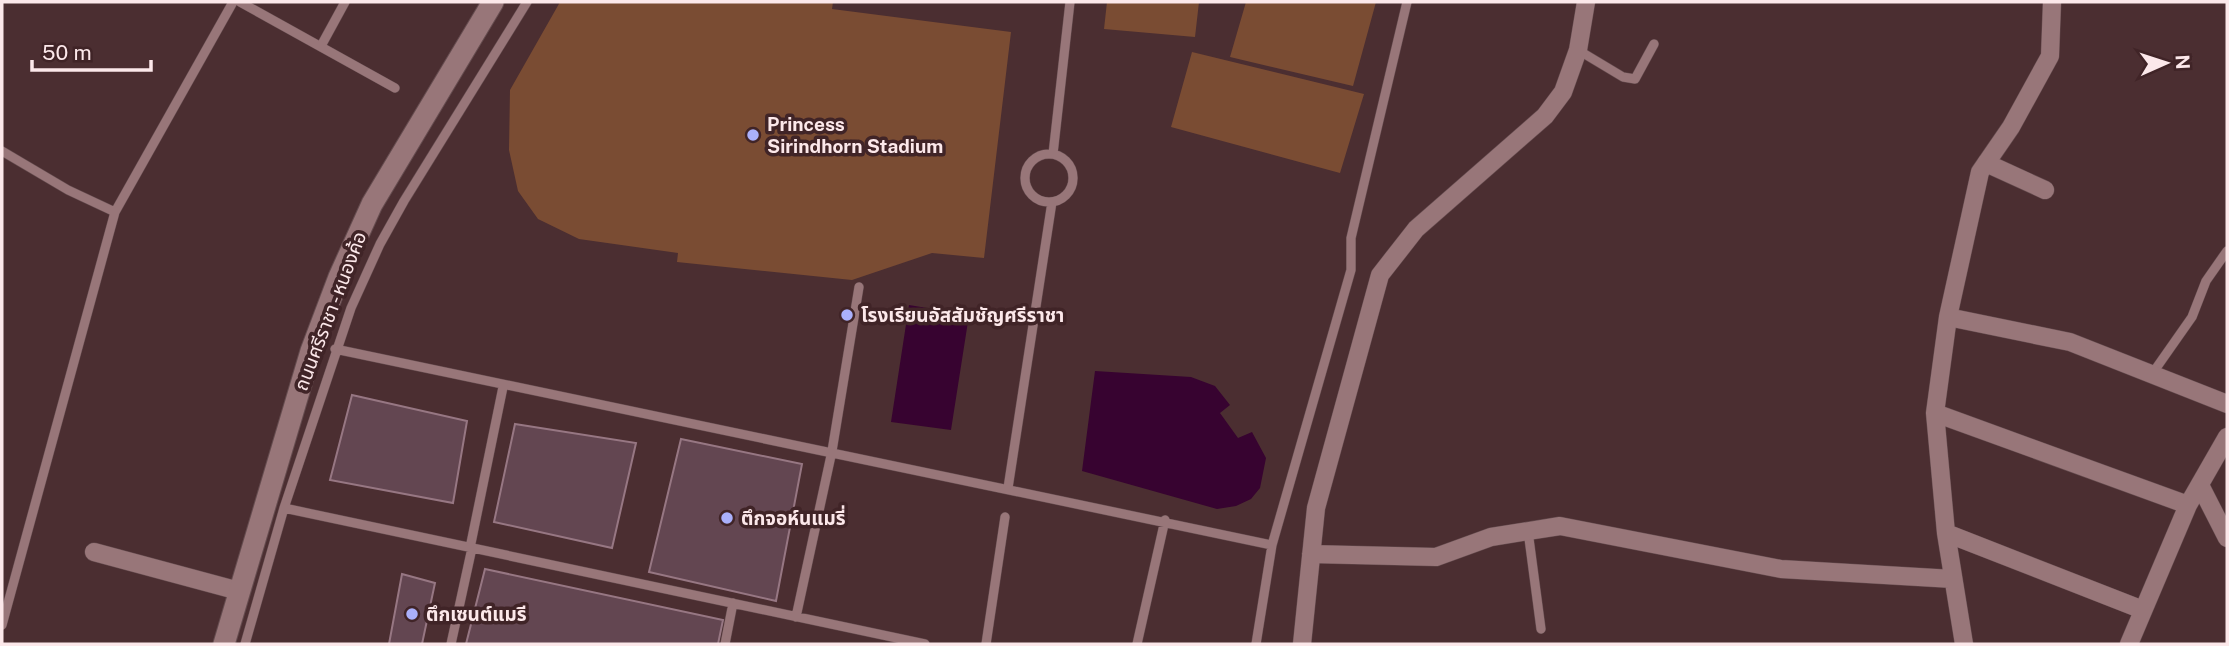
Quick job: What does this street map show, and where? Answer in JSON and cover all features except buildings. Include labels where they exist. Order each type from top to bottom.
[{"type":"main road","name":"ถนนศรีราชา - หนองค้อ","points":[[224,644],[311,351],[339,277],[372,204],[494,2]]},
{"type":"street","points":[[1302,644],[1316,509],[1380,275],[1416,229],[1545,116],[1563,92],[1578,50],[1586,2]]},
{"type":"street","points":[[1964,644],[1946,533],[1935,413],[1948,317],[1980,172],[2011,127],[2050,56],[2052,2]]},
{"type":"street","points":[[1986,163],[2045,190]]},
{"type":"street","points":[[1948,317],[2070,342],[2227,404]]},
{"type":"street","points":[[1935,413],[2188,505]]},
{"type":"street","points":[[2133,640],[2188,505],[2227,437]]},
{"type":"street","points":[[2200,485],[2227,538]]},
{"type":"street","points":[[1311,554],[1436,557],[1491,537],[1560,527],[1781,569],[1953,579]]},
{"type":"street","points":[[1946,533],[2143,610]]},
{"type":"street","points":[[94,552],[239,591]]},
{"type":"lane","points":[[2,625],[115,212],[233,2]]},
{"type":"lane","points":[[240,2],[395,88]]},
{"type":"lane","points":[[321,46],[345,2]]},
{"type":"lane","points":[[245,644],[284,508],[335,349],[380,244],[527,2]]},
{"type":"lane","points":[[1053,154],[1070,2]]},
{"type":"lane","points":[[1256,644],[1272,545],[1351,270],[1350,238],[1407,2]]},
{"type":"lane","points":[[1578,50],[1623,77],[1635,79],[1654,44]]},
{"type":"lane","points":[[2,152],[68,190],[115,212]]},
{"type":"lane","points":[[1053,154],[1071,167],[1073,182],[1066,196],[1052,202],[1036,199],[1030,193],[1025,177],[1026,169],[1037,156],[1053,154]]},
{"type":"lane","points":[[1008,488],[1052,202]]},
{"type":"lane","points":[[2152,375],[2192,317],[2206,281],[2227,251]]},
{"type":"lane","points":[[796,617],[832,451],[859,287]]},
{"type":"lane","points":[[335,349],[503,387],[832,451],[1272,545]]},
{"type":"lane","points":[[451,644],[503,387]]},
{"type":"lane","points":[[284,508],[925,644]]},
{"type":"lane","points":[[986,644],[1006,517]]},
{"type":"lane","points":[[1138,644],[1165,520]]},
{"type":"lane","points":[[1528,531],[1541,629]]},
{"type":"lane","points":[[725,644],[733,603]]},
{"type":"shaded area","name":"Princess Sirindhorn Stadium","points":[[560,2],[833,2],[832,9],[1011,32],[984,258],[932,253],[852,280],[677,262],[678,253],[579,239],[538,219],[518,191],[509,150],[510,90]]},
{"type":"shaded area","points":[[1107,2],[1199,2],[1195,37],[1104,29]]},
{"type":"shaded area","points":[[1246,2],[1376,2],[1353,86],[1230,57]]},
{"type":"shaded area","points":[[1192,52],[1364,94],[1340,173],[1171,127]]},
{"type":"shaded area","points":[[909,305],[969,315],[951,430],[891,422]]},
{"type":"shaded area","points":[[1095,371],[1191,377],[1215,386],[1230,405],[1220,413],[1238,438],[1252,432],[1266,458],[1260,488],[1251,499],[1236,506],[1217,509],[1082,471]]},
{"type":"place","name":"Princess Sirindhorn Stadium","points":[[753,135]]},
{"type":"place","name":"โรงเรียนอัสสัมชัญศรีราชา","points":[[847,315]]},
{"type":"place","name":"ตึกจอห์นแมรี่","points":[[727,518]]},
{"type":"place","name":"ตึกเซนต์แมรี","points":[[412,614]]}]
